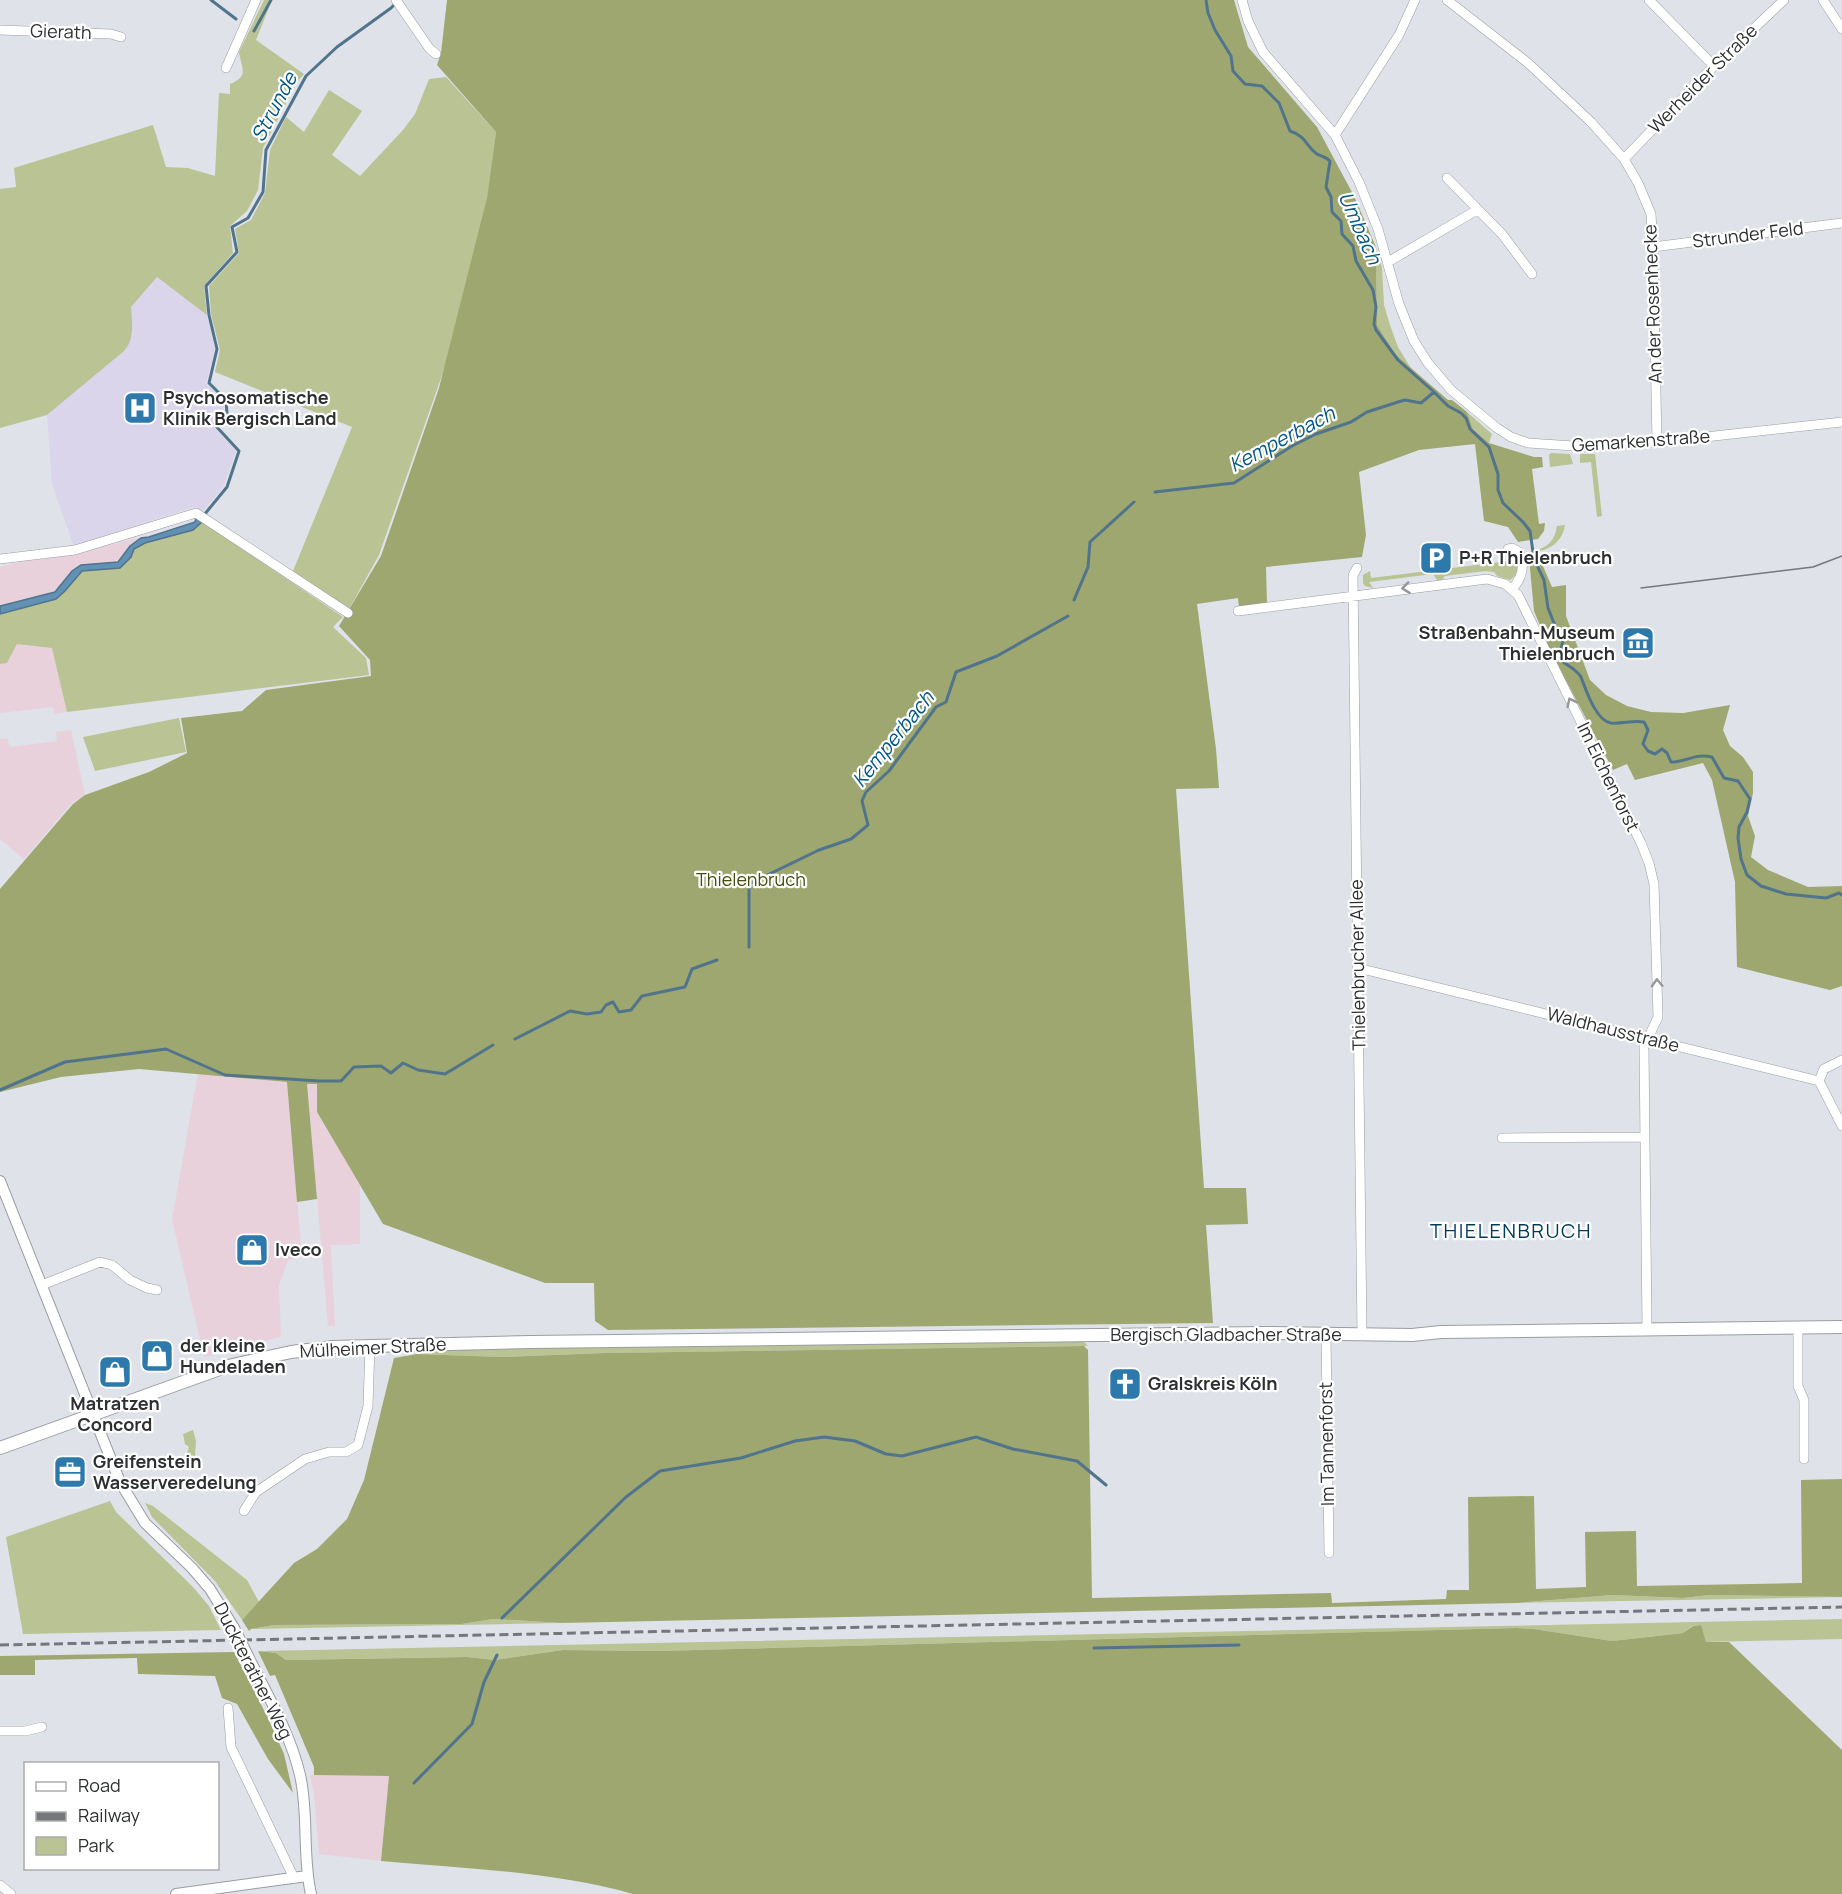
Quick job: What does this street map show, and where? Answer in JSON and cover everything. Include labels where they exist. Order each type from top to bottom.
[{"type":"main road","name":"Bergisch Gladbacher Straße","points":[[653,1340],[1362,1335],[1842,1327]]},
{"type":"main road","name":"Mülheimer Straße","points":[[0,1448],[212,1371],[254,1359],[333,1347],[370,1345],[653,1340]]},
{"type":"street","points":[[226,68],[256,0]]},
{"type":"street","points":[[396,0],[429,48],[436,54]]},
{"type":"street","name":"Gemarkenstraße","points":[[1242,0],[1248,21],[1263,52],[1335,135],[1359,182],[1378,229],[1399,304],[1414,341],[1428,363],[1451,390],[1497,428],[1528,443],[1576,447],[1657,442],[1842,422]]},
{"type":"street","points":[[1335,135],[1399,35],[1415,0]]},
{"type":"street","name":"An der Rosenhecke","points":[[1447,0],[1528,63],[1591,122],[1624,159],[1638,183],[1651,214],[1657,442]]},
{"type":"street","points":[[1649,0],[1714,66]]},
{"type":"street","name":"Werheider Straße","points":[[1624,159],[1714,66],[1784,0]]},
{"type":"street","points":[[1823,0],[1842,29]]},
{"type":"street","name":"Gierath","points":[[0,30],[111,34],[122,37]]},
{"type":"street","points":[[1447,178],[1502,234],[1532,274]]},
{"type":"street","points":[[1388,262],[1477,210]]},
{"type":"street","name":"Strunder Feld","points":[[1653,247],[1842,224]]},
{"type":"street","points":[[0,559],[75,550],[191,513],[202,516],[348,613]]},
{"type":"street","points":[[1239,611],[1487,579],[1505,584],[1512,589],[1520,580],[1523,571],[1519,552],[1512,548],[1508,549]]},
{"type":"street","name":"Thielenbrucher Allee","points":[[1357,568],[1353,575],[1353,595],[1362,1335]]},
{"type":"street","name":"Im Eichenforst","points":[[1512,589],[1518,595],[1530,618],[1649,863],[1654,884],[1658,1017],[1644,1047],[1647,1329]]},
{"type":"street","name":"Waldhausstraße","points":[[1358,968],[1818,1081]]},
{"type":"street","points":[[1842,1060],[1824,1069],[1818,1081],[1842,1126]]},
{"type":"street","points":[[1502,1138],[1645,1137]]},
{"type":"street","name":"Duckterather Weg","points":[[0,1181],[120,1482],[145,1523],[192,1568],[210,1589],[234,1628],[291,1746],[300,1776],[306,1824],[307,1876],[311,1894]]},
{"type":"street","points":[[42,1284],[100,1262],[112,1265],[130,1280],[157,1290]]},
{"type":"street","points":[[1798,1328],[1798,1386],[1804,1400],[1804,1459]]},
{"type":"street","name":"Im Tannenforst","points":[[1326,1334],[1329,1553]]},
{"type":"street","points":[[244,1511],[256,1492],[305,1459],[329,1452],[346,1452],[358,1444],[368,1406],[370,1345]]},
{"type":"street","points":[[228,1708],[231,1747],[294,1878]]},
{"type":"street","points":[[0,1731],[24,1731],[42,1726]]},
{"type":"street","points":[[176,1894],[307,1876]]},
{"type":"street","points":[[0,1885],[11,1894]]},
{"type":"shaded area","name":"Psychosomatische Klinik Bergisch Land","points":[[157,277],[207,315],[215,350],[206,383],[223,401],[224,414],[211,424],[236,451],[223,487],[203,511],[193,507],[74,547],[52,484],[47,415],[124,351],[132,335],[131,307]]},
{"type":"shaded area","points":[[180,527],[141,538],[130,546],[118,562],[81,565],[55,592],[0,606],[0,567],[31,559],[76,554]]},
{"type":"shaded area","points":[[17,643],[53,648],[67,712],[54,714],[53,707],[0,713],[0,664],[7,663]]},
{"type":"shaded area","points":[[71,730],[85,795],[72,803],[24,859],[0,839],[0,739],[7,738],[10,747],[57,741],[56,732]]},
{"type":"shaded area","points":[[198,1073],[287,1082],[302,1257],[288,1260],[279,1285],[281,1337],[204,1357],[172,1219]]},
{"type":"shaded area","points":[[307,1083],[317,1084],[317,1112],[360,1183],[360,1244],[331,1245],[335,1326],[328,1326]]},
{"type":"shaded area","points":[[310,1775],[389,1775],[381,1861],[319,1854],[314,1794]]},
{"type":"green space","points":[[264,0],[272,0],[256,40],[304,74],[297,82],[263,148],[258,190],[247,211],[230,226],[233,253],[204,286],[207,315],[157,277],[131,307],[131,336],[124,351],[47,415],[0,428],[0,189],[16,187],[14,168],[153,125],[166,167],[188,168],[215,176],[219,93],[230,94],[230,84],[242,74],[239,52]]},
{"type":"green space","name":"Thielenbruch","points":[[447,0],[1234,0],[1248,47],[1317,127],[1354,196],[1376,247],[1377,325],[1396,355],[1448,400],[1452,400],[1467,412],[1473,429],[1489,443],[1534,457],[1542,457],[1543,467],[1532,469],[1539,524],[1545,523],[1544,531],[1538,539],[1518,542],[1508,527],[1484,521],[1475,444],[1419,450],[1359,472],[1366,535],[1362,557],[1266,567],[1267,604],[1239,608],[1238,598],[1197,604],[1219,788],[1176,789],[1204,1188],[1246,1188],[1248,1224],[1206,1225],[1213,1323],[608,1330],[595,1321],[594,1283],[545,1283],[383,1224],[317,1112],[317,1084],[307,1084],[317,1199],[297,1202],[287,1082],[139,1069],[61,1077],[0,1092],[0,889],[73,804],[85,795],[149,772],[187,753],[181,718],[242,711],[266,690],[371,676],[370,660],[339,626],[381,556],[439,388],[487,198],[496,132],[437,65],[441,53]]},
{"type":"green space","points":[[446,77],[496,132],[482,237],[447,361],[379,555],[349,609],[293,571],[352,427],[215,372],[220,350],[211,314],[209,286],[239,253],[235,229],[251,220],[265,193],[270,150],[286,117],[304,132],[329,90],[362,111],[332,155],[360,176],[415,114],[429,79]]},
{"type":"green space","points":[[1376,247],[1382,268],[1384,305],[1398,347],[1412,370],[1396,355],[1377,325]]},
{"type":"green space","points":[[1467,412],[1492,434],[1489,443],[1473,429]]},
{"type":"green space","points":[[1551,453],[1570,454],[1573,464],[1550,467],[1549,455]]},
{"type":"green space","points":[[1580,454],[1595,454],[1602,516],[1597,517],[1591,462],[1580,463]]},
{"type":"green space","points":[[202,522],[343,617],[333,627],[366,658],[369,675],[67,712],[52,648],[17,644],[7,663],[0,664],[0,614],[56,599],[82,571],[120,568],[131,557],[134,549],[145,543],[193,530]]},
{"type":"green space","points":[[1565,525],[1558,541],[1544,550],[1533,551],[1550,543],[1557,526]]},
{"type":"green space","points":[[1508,553],[1516,558],[1519,565],[1514,577],[1510,580],[1497,576],[1494,572],[1485,571],[1445,576],[1442,580],[1437,580],[1433,574],[1369,582],[1373,588],[1363,583],[1363,575],[1370,571],[1371,578],[1509,561]]},
{"type":"green space","points":[[1539,557],[1552,587],[1566,585],[1566,616],[1590,680],[1606,695],[1627,706],[1651,712],[1683,713],[1730,705],[1723,730],[1730,746],[1743,757],[1753,772],[1753,793],[1748,816],[1755,836],[1751,857],[1768,870],[1808,887],[1842,886],[1842,986],[1830,990],[1737,967],[1735,882],[1712,780],[1703,763],[1635,780],[1627,764],[1613,770],[1551,652],[1534,611],[1529,558]]},
{"type":"green space","points":[[179,718],[186,752],[95,771],[83,737]]},
{"type":"green space","points":[[1083,1341],[1088,1346],[605,1353],[502,1357],[417,1354],[452,1348]]},
{"type":"green space","points":[[1084,1346],[1088,1350],[1092,1598],[1331,1593],[1332,1603],[1446,1599],[1447,1590],[1469,1590],[1468,1497],[1534,1496],[1536,1589],[1586,1587],[1585,1532],[1636,1531],[1637,1586],[1802,1583],[1801,1480],[1842,1479],[1842,1597],[1710,1595],[1683,1598],[1613,1595],[1516,1603],[562,1623],[493,1619],[462,1624],[274,1625],[249,1631],[242,1620],[294,1563],[317,1549],[347,1519],[364,1480],[394,1358],[417,1354],[502,1357],[605,1353]]},
{"type":"green space","points":[[193,1430],[196,1441],[195,1457],[187,1453],[189,1447],[185,1444],[183,1434]]},
{"type":"green space","points":[[110,1501],[116,1512],[192,1586],[209,1606],[221,1630],[23,1634],[6,1537]]},
{"type":"green space","points":[[145,1503],[153,1506],[247,1580],[259,1602],[242,1620],[215,1581],[152,1517]]},
{"type":"green space","points":[[1613,1595],[1683,1598],[1710,1595],[1842,1597],[1516,1603]]},
{"type":"green space","points":[[493,1619],[562,1623],[251,1629],[274,1625],[462,1624]]},
{"type":"green space","points":[[1842,1619],[1842,1639],[1706,1642],[1700,1625],[1692,1626],[1683,1633],[1612,1641],[1516,1628],[657,1651],[563,1650],[495,1660],[467,1657],[286,1660],[276,1653],[260,1651]]},
{"type":"green space","points":[[1701,1625],[1706,1642],[1729,1642],[1842,1750],[1842,1894],[633,1894],[571,1880],[381,1861],[389,1776],[314,1775],[314,1767],[275,1675],[270,1676],[258,1651],[276,1653],[286,1660],[467,1657],[495,1660],[563,1650],[657,1651],[1516,1628],[1612,1641],[1683,1633],[1693,1626]]},
{"type":"green space","points":[[234,1652],[284,1754],[293,1793],[268,1759],[237,1704],[222,1698],[215,1676],[138,1674],[137,1658],[35,1660],[35,1675],[0,1675],[0,1656]]},
{"type":"water","points":[[196,518],[202,522],[193,530],[145,543],[134,549],[131,557],[120,568],[82,571],[56,599],[0,614],[0,606],[55,592],[72,571],[81,565],[118,562],[130,546],[141,538],[195,522]]},
{"type":"waterway","points":[[211,0],[236,19]]},
{"type":"waterway","points":[[254,31],[271,0]]},
{"type":"waterway","name":"Umbach","points":[[1206,0],[1208,13],[1215,30],[1231,56],[1233,71],[1245,84],[1262,86],[1279,103],[1290,131],[1300,136],[1313,151],[1330,161],[1326,187],[1331,197],[1332,212],[1341,221],[1342,234],[1353,246],[1356,261],[1373,290],[1376,330],[1398,360],[1434,392]]},
{"type":"waterway","name":"Strunde","points":[[204,515],[227,487],[239,451],[214,424],[227,414],[226,400],[209,383],[217,349],[209,315],[206,286],[237,252],[232,227],[248,218],[263,192],[266,150],[306,76],[337,47],[396,3]]},
{"type":"waterway","name":"Kemperbach","points":[[1155,492],[1234,483],[1292,446],[1316,434],[1351,422],[1367,412],[1398,402],[1405,400],[1421,403],[1434,392],[1448,406],[1461,413],[1466,418],[1470,429],[1489,447],[1498,474],[1498,490],[1503,503],[1530,531],[1534,559],[1544,580],[1548,608],[1556,628],[1564,636],[1561,649],[1563,662],[1580,675],[1596,711],[1611,723],[1644,722],[1648,730],[1643,744],[1648,751],[1655,754],[1662,749],[1667,753],[1671,762],[1701,756],[1712,757],[1724,778],[1738,781],[1750,799],[1747,812],[1739,827],[1741,859],[1747,875],[1761,886],[1786,894],[1826,898],[1839,893],[1842,895]]},
{"type":"waterway","name":"Kemperbach","points":[[1074,600],[1088,567],[1090,542],[1134,502]]},
{"type":"waterway","name":"Kemperbach","points":[[749,947],[749,884],[819,850],[851,839],[868,825],[862,801],[866,792],[889,771],[936,707],[946,702],[956,672],[997,656],[1068,616]]},
{"type":"waterway","name":"Kemperbach","points":[[515,1039],[570,1011],[587,1014],[601,1012],[606,1005],[613,1002],[619,1012],[631,1010],[642,996],[685,987],[692,969],[717,960]]},
{"type":"waterway","name":"Kemperbach","points":[[0,1090],[65,1062],[166,1049],[225,1075],[341,1081],[354,1067],[381,1066],[391,1073],[403,1063],[418,1070],[445,1074],[493,1045]]},
{"type":"waterway","points":[[502,1618],[626,1497],[660,1471],[741,1458],[795,1441],[824,1437],[855,1441],[886,1454],[902,1456],[976,1437],[1013,1449],[1077,1461],[1106,1485]]},
{"type":"waterway","points":[[1094,1648],[1239,1645]]},
{"type":"waterway","points":[[414,1783],[472,1724],[484,1682],[497,1655]]},
{"type":"tram line","points":[[1641,588],[1813,567],[1842,556]]},
{"type":"railway","points":[[0,1645],[1842,1607]]},
{"type":"place","name":"Psychosomatische Klinik Bergisch Land","points":[[140,408]]},
{"type":"place","name":"P+R Thielenbruch","points":[[1436,558]]},
{"type":"place","name":"Straßenbahn-Museum Thielenbruch","points":[[1638,643]]},
{"type":"place","name":"Iveco","points":[[252,1250]]},
{"type":"place","name":"der kleine Hundeladen","points":[[157,1356]]},
{"type":"place","name":"Matratzen Concord","points":[[115,1372]]},
{"type":"place","name":"Gralskreis Köln","points":[[1125,1384]]},
{"type":"place","name":"Greifenstein Wasserveredelung","points":[[70,1472]]},
{"type":"district","name":"THIELENBRUCH","points":[[1511,1231]]}]
